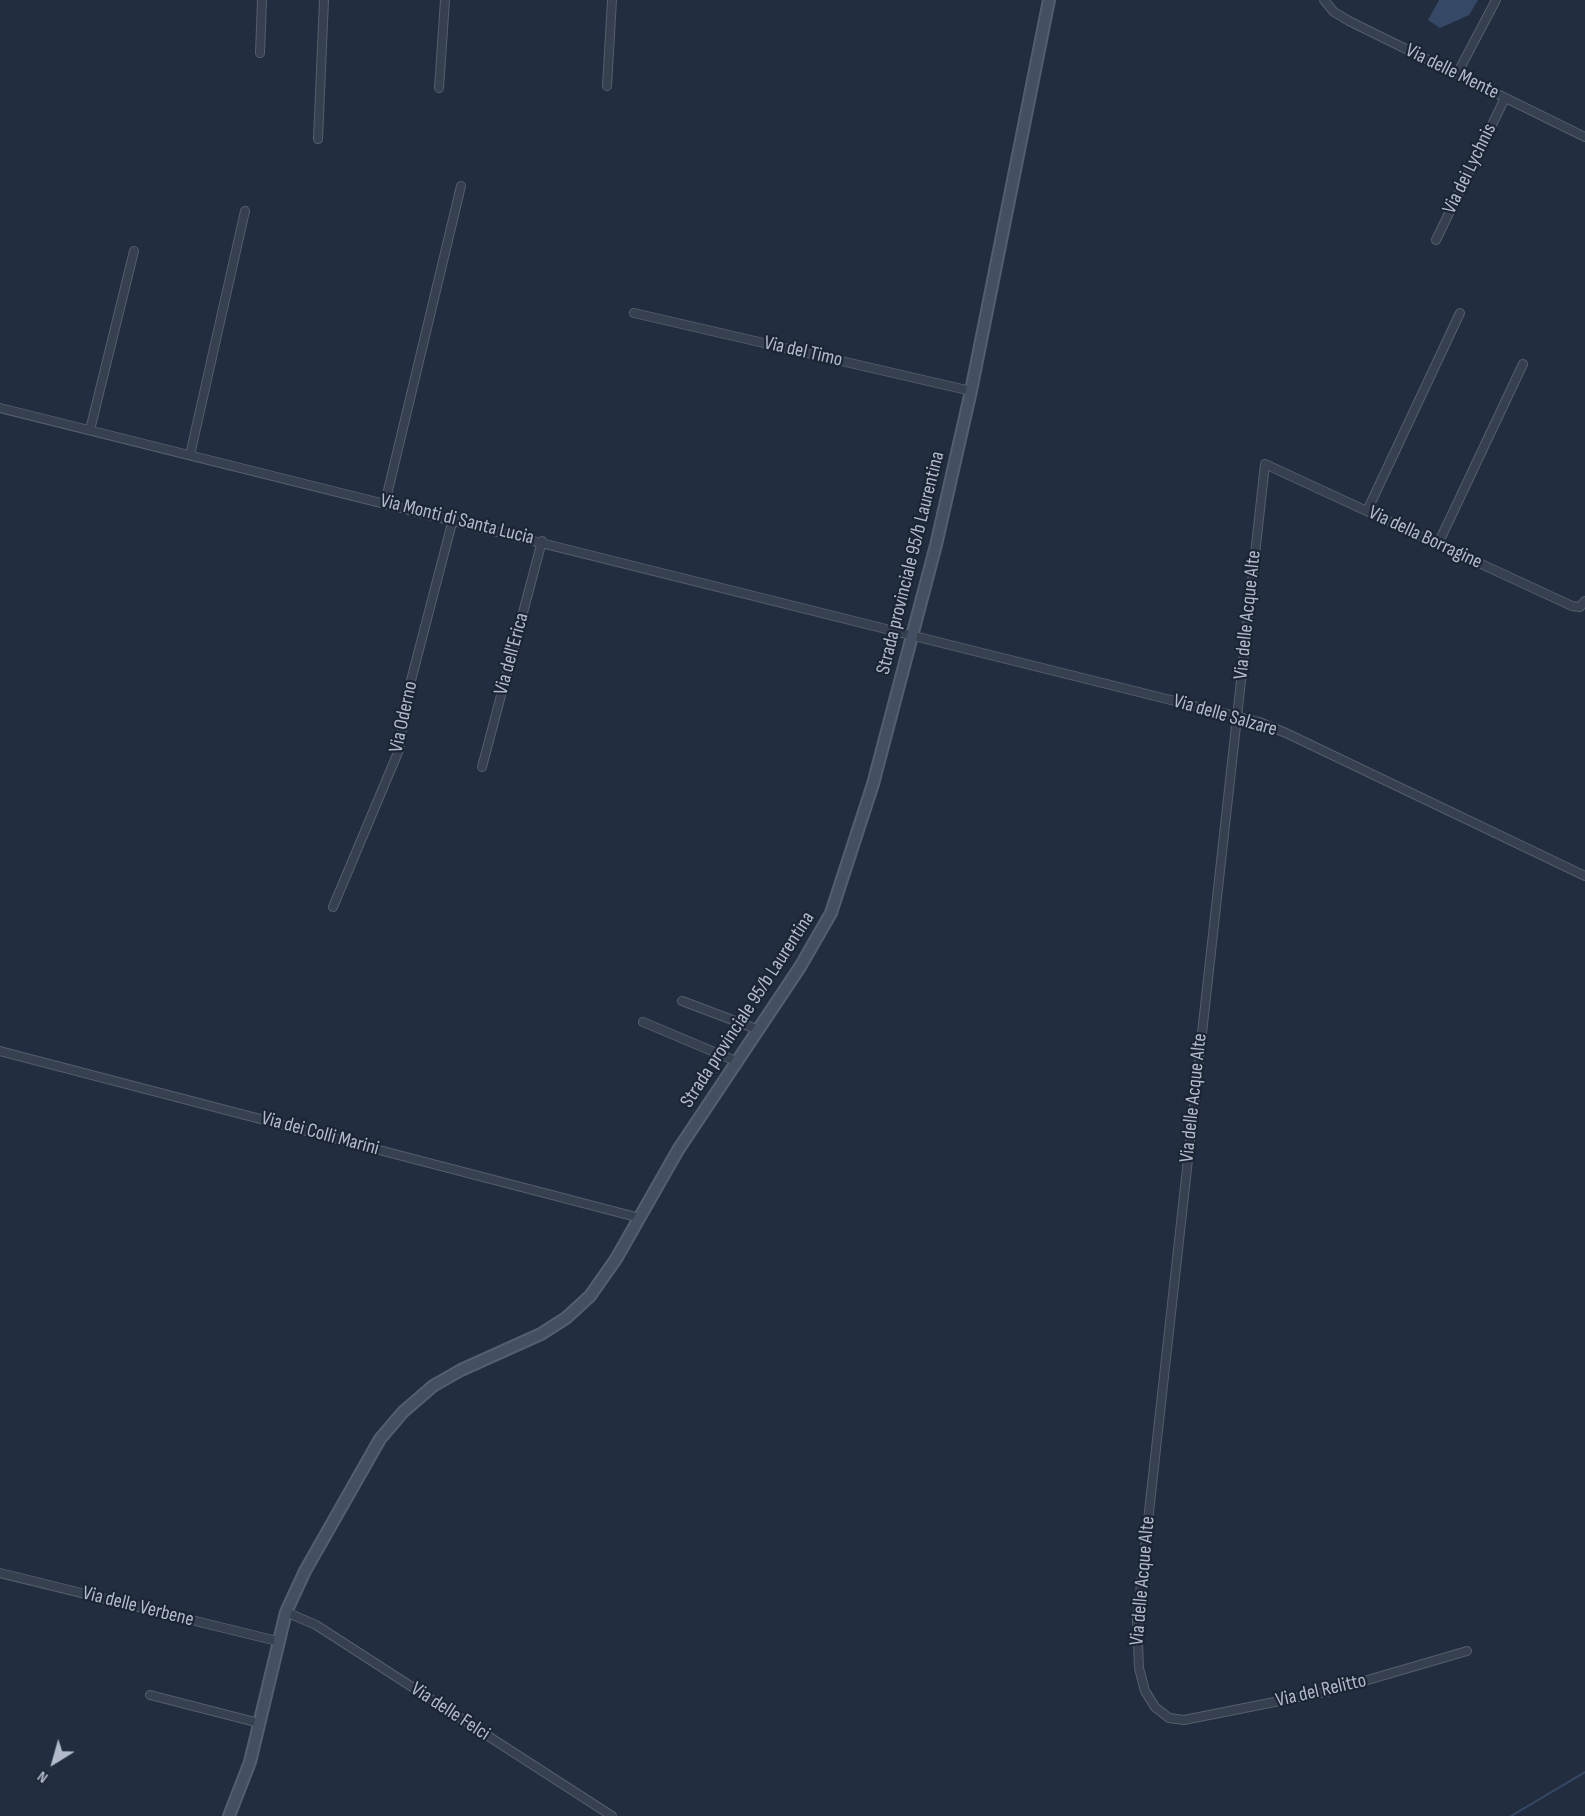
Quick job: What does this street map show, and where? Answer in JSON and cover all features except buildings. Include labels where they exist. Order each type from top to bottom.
[{"type":"main road","name":"Strada provinciale 95/b Laurentina","points":[[229,1816],[245,1777],[286,1612],[305,1571],[372,1452],[390,1425],[416,1399],[440,1382],[541,1334],[566,1318],[599,1285],[678,1150],[811,950],[837,900],[873,784],[913,635],[971,391],[1049,0]]},
{"type":"street","points":[[260,52],[262,0]]},
{"type":"street","points":[[318,139],[324,0]]},
{"type":"street","points":[[439,88],[445,0]]},
{"type":"street","points":[[608,86],[612,0]]},
{"type":"street","name":"Via delle Mente","points":[[1324,0],[1346,20],[1585,137]]},
{"type":"street","points":[[1457,75],[1496,0]]},
{"type":"street","name":"Via dei Lychnis","points":[[1436,240],[1505,98]]},
{"type":"street","points":[[385,503],[461,186]]},
{"type":"street","points":[[190,455],[245,211]]},
{"type":"street","points":[[90,430],[134,251]]},
{"type":"street","name":"Via del Timo","points":[[634,313],[971,391]]},
{"type":"street","points":[[1367,511],[1460,314]]},
{"type":"street","points":[[1438,544],[1523,364]]},
{"type":"street","name":"Via Monti di Santa Lucia","points":[[0,408],[913,635]]},
{"type":"street","name":"Via della Borragine","points":[[1265,464],[1572,606],[1580,607],[1585,601]]},
{"type":"street","name":"Via delle Acque Alte","points":[[1173,1719],[1157,1709],[1145,1691],[1137,1653],[1137,1625],[1265,464]]},
{"type":"street","name":"Via Oderno","points":[[333,907],[399,750],[408,692],[453,519]]},
{"type":"street","name":"Via dell'Erica","points":[[482,767],[542,541]]},
{"type":"street","name":"Via delle Salzare","points":[[913,635],[1236,717],[1287,733],[1585,876]]},
{"type":"street","points":[[682,1001],[759,1030]]},
{"type":"street","points":[[643,1022],[738,1062]]},
{"type":"street","name":"Via dei Colli Marini","points":[[0,1051],[640,1218]]},
{"type":"street","name":"Via delle Verbene","points":[[0,1573],[277,1641]]},
{"type":"street","name":"Via delle Felci","points":[[286,1612],[320,1627],[612,1816]]},
{"type":"street","name":"Via del Relitto","points":[[1173,1719],[1184,1720],[1330,1691],[1467,1651]]},
{"type":"street","points":[[150,1695],[259,1723]]},
{"type":"water","points":[[1439,0],[1478,0],[1469,15],[1440,28],[1428,20]]},
{"type":"waterway","points":[[1511,1816],[1585,1772]]}]
